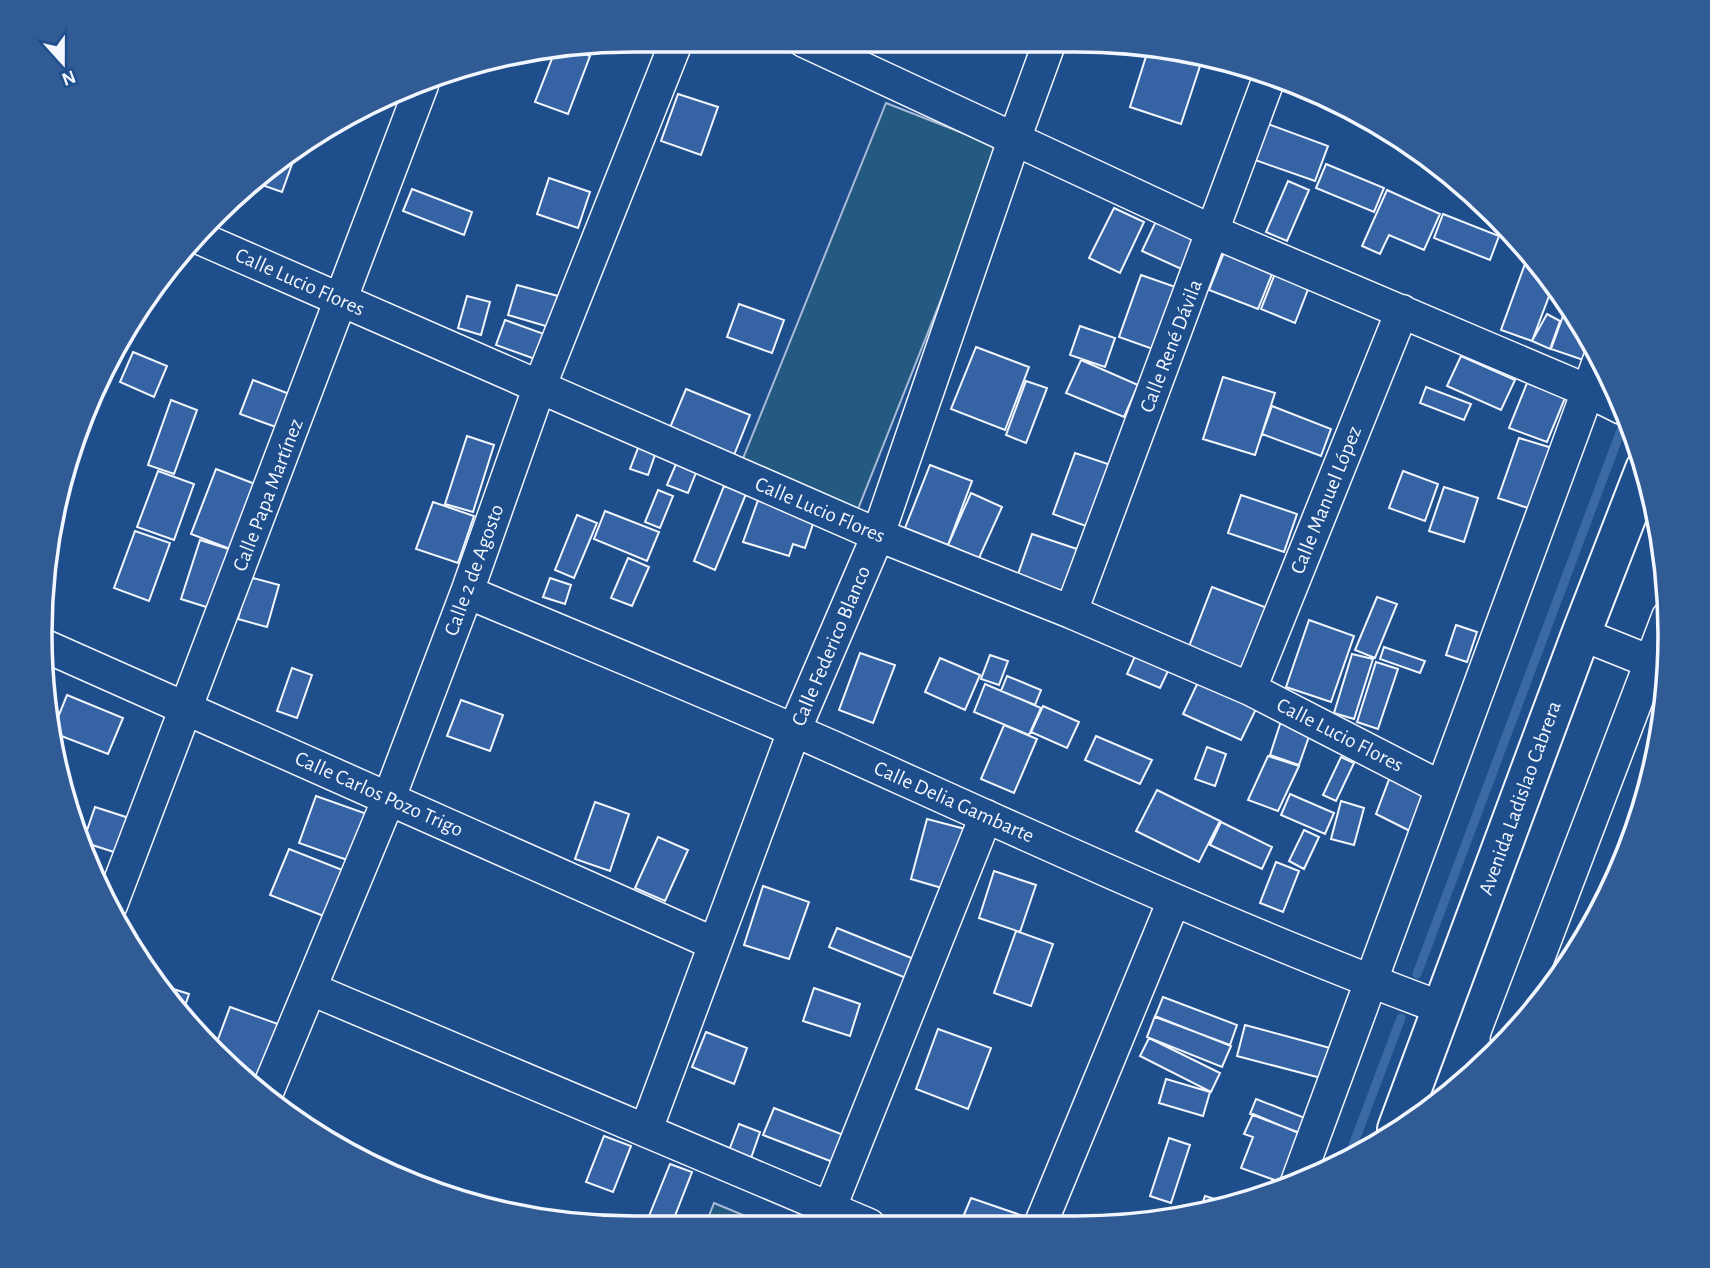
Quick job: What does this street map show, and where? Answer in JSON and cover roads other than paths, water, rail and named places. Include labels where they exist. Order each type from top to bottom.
[{"type":"highway","name":"Avenida Ladislao Cabrera","points":[[1402,1115],[1639,486]]},
{"type":"street","name":"Calle 2 de Agosto","points":[[270,1086],[388,798],[467,592],[539,388],[672,52]]},
{"type":"street","points":[[828,52],[1214,232],[1608,401]]},
{"type":"street","name":"Calle Federico Blanco","points":[[646,1130],[794,731],[878,535],[1046,52]]},
{"type":"street","name":"Calle René Dávila","points":[[1070,612],[1214,232],[1267,84]]},
{"type":"street","name":"Calle Papa Martínez","points":[[115,896],[419,94]]},
{"type":"street","name":"Calle Lucio Flores","points":[[206,241],[878,535],[1070,612],[1250,689],[1442,788]]},
{"type":"street","name":"Calle Manuel López","points":[[1250,689],[1402,311]]},
{"type":"street","points":[[1302,1170],[1595,372]]},
{"type":"street","name":"Calle Delia Gambarte","points":[[467,592],[794,731],[1174,900],[1371,982],[1442,1008]]},
{"type":"street","points":[[1581,634],[1656,664]]},
{"type":"street","name":"Calle Carlos Pozo Trigo","points":[[53,649],[715,944]]},
{"type":"street","points":[[1519,1009],[1656,670]]},
{"type":"street","points":[[311,989],[646,1130],[826,1216],[986,816]]},
{"type":"street","points":[[1044,1216],[1174,900]]},
{"type":"waterway","points":[[1417,974],[1621,431]]},
{"type":"waterway","points":[[1353,1145],[1401,1018]]}]
